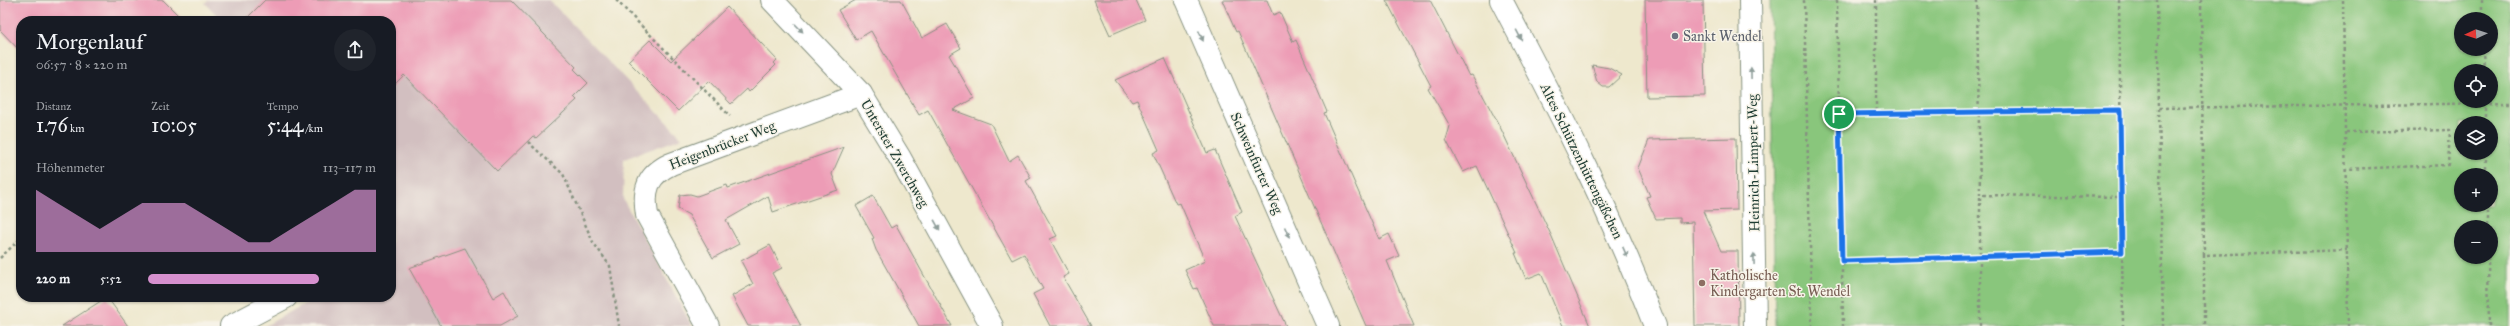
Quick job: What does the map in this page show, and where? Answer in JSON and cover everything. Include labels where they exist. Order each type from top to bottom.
[{"type":"street","name":"Unterster Zwerchweg","points":[[772,0],[861,94],[900,158],[992,326]]},
{"type":"street","name":"Schweinfurter Weg","points":[[1186,0],[1328,326]]},
{"type":"street","name":"Altes Schützenhüttengäßchen","points":[[1501,0],[1587,164],[1633,269],[1655,326]]},
{"type":"street","name":"Heinrich-Limpert-Weg","points":[[1750,0],[1755,326]]},
{"type":"street","name":"Heigenbrücker Weg","points":[[708,326],[647,215],[645,203],[649,180],[660,169],[861,94]]},
{"type":"street","points":[[231,326],[277,302]]},
{"type":"path","points":[[616,0],[748,135]]},
{"type":"path","points":[[1804,0],[1812,326]]},
{"type":"path","points":[[1837,0],[1843,326]]},
{"type":"path","points":[[1876,0],[1876,114]]},
{"type":"path","points":[[1977,0],[1980,195],[1980,326]]},
{"type":"path","points":[[2119,0],[2123,326]]},
{"type":"path","points":[[2156,0],[2163,326]]},
{"type":"path","points":[[2201,0],[2204,326]]},
{"type":"path","points":[[2343,0],[2348,326]]},
{"type":"path","points":[[2482,0],[2482,12]]},
{"type":"path","points":[[2158,108],[2454,103]]},
{"type":"path","points":[[2498,103],[2510,103]]},
{"type":"path","points":[[1839,114],[2120,110]]},
{"type":"path","points":[[2346,132],[2450,130],[2448,165],[2346,168]]},
{"type":"path","points":[[528,142],[563,174],[593,242],[610,266],[619,326]]},
{"type":"path","points":[[1980,195],[2121,197]]},
{"type":"path","points":[[0,258],[16,243]]},
{"type":"path","points":[[2204,255],[2347,250]]},
{"type":"path","points":[[1842,261],[2122,252]]},
{"type":"path","points":[[2488,264],[2489,326]]},
{"type":"shaded area","points":[[209,0],[549,0],[682,138],[624,159],[623,199],[692,326],[265,326],[308,302],[396,302],[396,16],[218,16],[205,3]]},
{"type":"green space","points":[[1770,0],[2510,0],[2510,326],[1775,326]]},
{"type":"building","points":[[0,0],[163,0],[179,16],[16,16],[16,47],[0,30]]},
{"type":"building","points":[[265,0],[511,0],[576,67],[574,69],[588,83],[574,97],[577,100],[536,138],[533,136],[497,171],[404,75],[396,83],[396,16],[249,16]]},
{"type":"building","points":[[856,0],[901,0],[922,38],[947,24],[961,48],[949,55],[974,98],[953,110],[991,124],[1009,161],[1018,155],[1031,178],[1026,181],[1057,236],[1050,239],[1069,274],[1063,277],[1091,326],[1050,326],[1033,294],[1043,289],[1024,254],[1012,260],[928,110],[919,115],[871,31],[856,40],[838,10]]},
{"type":"building","points":[[1094,0],[1136,0],[1145,20],[1110,35]]},
{"type":"building","points":[[1222,0],[1267,0],[1273,15],[1280,12],[1293,42],[1296,40],[1327,112],[1324,113],[1379,239],[1389,234],[1399,256],[1387,261],[1414,326],[1366,326],[1238,31],[1236,32]]},
{"type":"building","points":[[1386,0],[1430,0],[1469,76],[1472,75],[1501,129],[1552,237],[1590,326],[1563,326],[1541,273],[1526,279],[1515,253],[1517,253],[1477,166],[1463,172],[1446,140],[1450,126],[1428,88],[1431,86]]},
{"type":"building","name":"Sankt Wendel","points":[[1645,0],[1703,0],[1705,96],[1647,97]]},
{"type":"building","points":[[727,7],[777,60],[774,63],[776,65],[749,92],[747,89],[731,104],[709,81],[678,111],[628,61],[650,40],[671,61]]},
{"type":"building","points":[[1165,58],[1207,153],[1215,150],[1242,212],[1235,216],[1286,326],[1214,326],[1197,288],[1194,289],[1185,270],[1205,261],[1180,203],[1176,204],[1153,153],[1159,150],[1137,100],[1132,102],[1115,80]]},
{"type":"building","points":[[1592,65],[1609,68],[1622,75],[1609,87],[1603,87],[1597,82]]},
{"type":"building","points":[[1736,138],[1737,210],[1703,211],[1721,251],[1738,251],[1739,326],[1695,326],[1693,222],[1680,223],[1680,218],[1656,219],[1646,197],[1650,196],[1638,168],[1649,140]]},
{"type":"building","points":[[844,147],[832,174],[838,190],[773,212],[768,196],[726,220],[739,244],[713,258],[689,215],[678,209],[680,195],[690,194],[697,196],[727,185],[728,188]]},
{"type":"building","points":[[873,196],[891,228],[896,225],[952,326],[919,326],[876,250],[872,239],[874,238],[856,206]]},
{"type":"building","points":[[770,245],[782,268],[772,273],[801,326],[748,326],[732,296],[753,284],[741,261]]},
{"type":"building","points":[[465,248],[493,298],[504,291],[518,316],[500,326],[441,326],[409,268]]},
{"type":"building","points":[[99,302],[111,302],[128,326],[62,326]]},
{"type":"place","name":"Sankt Wendel","points":[[1675,36]]},
{"type":"place","name":"Katholische Kindergarten St. Wendel","points":[[1702,283]]},
{"type":"route","points":[[2120,110],[2122,252],[1842,261],[1839,114],[2120,110]]}]
